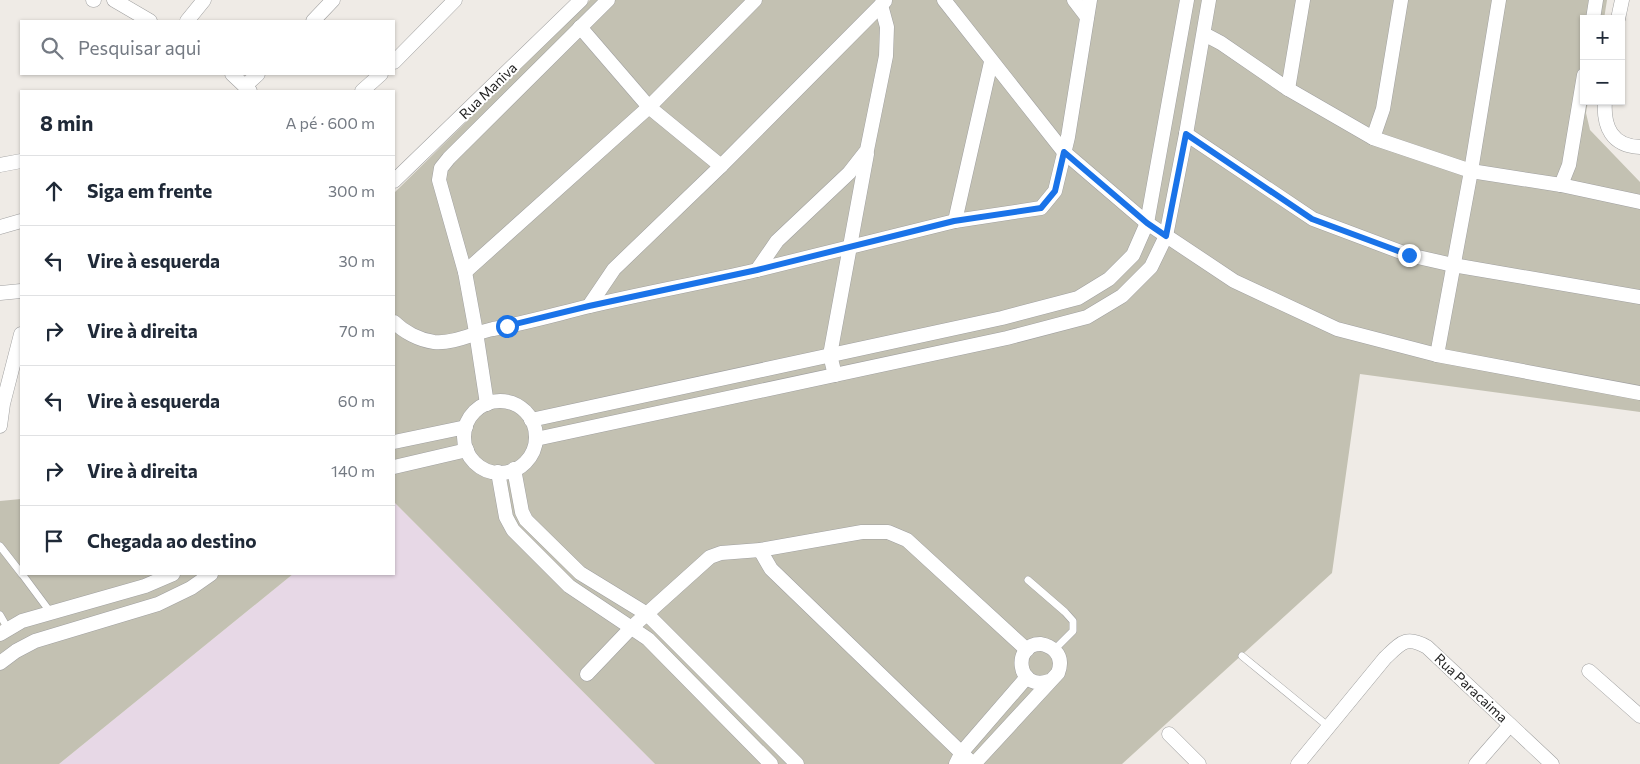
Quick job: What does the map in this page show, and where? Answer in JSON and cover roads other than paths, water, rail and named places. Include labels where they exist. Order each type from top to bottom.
[{"type":"street","points":[[114,0],[148,20]]},
{"type":"street","points":[[188,20],[204,0]]},
{"type":"street","points":[[313,20],[334,0]]},
{"type":"street","points":[[395,61],[455,0]]},
{"type":"street","name":"Rua Maniva","points":[[395,180],[581,0]]},
{"type":"street","points":[[486,404],[476,332],[464,272],[439,180],[441,168],[608,0]]},
{"type":"street","points":[[464,272],[649,107],[755,0]]},
{"type":"street","points":[[944,0],[991,62],[1064,152],[1147,223],[1234,281],[1337,329],[1436,355],[1640,393]]},
{"type":"street","points":[[1074,0],[1087,17]]},
{"type":"street","points":[[395,323],[401,329],[420,339],[435,342],[452,340],[476,332],[757,270],[954,221],[1041,208],[1055,191],[1064,152],[1090,0]]},
{"type":"street","points":[[531,420],[1002,318],[1078,298],[1109,279],[1133,255],[1147,223],[1187,0]]},
{"type":"street","points":[[536,439],[1007,338],[1086,317],[1122,296],[1150,267],[1166,236],[1209,0]]},
{"type":"street","points":[[1288,89],[1303,0]]},
{"type":"street","points":[[1373,138],[1383,109],[1401,0]]},
{"type":"street","points":[[1436,355],[1471,171],[1499,0]]},
{"type":"street","points":[[1594,15],[1596,0]]},
{"type":"street","points":[[1619,15],[1622,0]]},
{"type":"street","points":[[835,375],[830,354],[886,56],[887,27],[883,2]]},
{"type":"street","points":[[589,306],[614,269],[721,166],[883,2]]},
{"type":"street","points":[[580,27],[649,107],[721,166]]},
{"type":"street","points":[[1204,34],[1221,43],[1288,89],[1373,138],[1471,171],[1560,185],[1640,202]]},
{"type":"street","points":[[954,221],[991,62]]},
{"type":"street","points":[[233,75],[248,89],[257,75]]},
{"type":"street","points":[[363,90],[380,75]]},
{"type":"street","points":[[1560,185],[1569,165],[1580,99]]},
{"type":"street","points":[[1605,105],[1604,113],[1613,136],[1622,144],[1640,147]]},
{"type":"street","points":[[1186,134],[1312,219],[1409,255],[1453,265],[1640,297]]},
{"type":"street","points":[[757,270],[777,241],[849,173],[867,150]]},
{"type":"street","points":[[0,165],[20,161]]},
{"type":"street","points":[[0,227],[20,221]]},
{"type":"street","points":[[0,293],[20,291]]},
{"type":"street","points":[[1002,318],[1007,338]]},
{"type":"street","points":[[0,426],[3,404],[20,338]]},
{"type":"street","points":[[502,401],[510,403],[524,410],[531,420],[536,431],[536,439],[531,454],[521,466],[514,470],[490,471],[476,463],[467,450],[465,442],[466,426],[474,413],[486,404],[502,401]]},
{"type":"street","points":[[395,442],[466,426]]},
{"type":"street","points":[[395,466],[467,450]]},
{"type":"street","points":[[514,470],[522,512],[526,520],[580,573],[647,614],[797,764]]},
{"type":"street","points":[[498,472],[506,517],[513,530],[569,586],[648,639],[772,764]]},
{"type":"street","points":[[587,674],[631,628],[710,557],[721,552],[760,550],[862,532],[888,532],[907,540],[1027,650]]},
{"type":"street","points":[[760,550],[771,569],[959,758],[974,764],[1039,695],[1049,681]]},
{"type":"street","points":[[22,647],[4,631],[22,621],[146,586],[171,575]]},
{"type":"street","points":[[0,664],[22,647],[35,641],[158,604],[191,588],[210,575]]},
{"type":"street","name":"Rua Paracaima","points":[[1330,727],[1385,658],[1399,645],[1407,641],[1417,641],[1428,647],[1552,764]]},
{"type":"street","points":[[1038,644],[1050,646],[1054,650],[1060,661],[1060,667],[1054,678],[1037,683],[1026,677],[1021,666],[1021,660],[1027,650],[1038,644]]},
{"type":"street","points":[[1589,670],[1640,716]]},
{"type":"street","points":[[959,758],[1026,677]]},
{"type":"street","points":[[1476,764],[1510,725]]},
{"type":"street","points":[[1298,764],[1330,727]]},
{"type":"street","points":[[1169,734],[1199,764]]},
{"type":"lane","points":[[0,546],[20,571]]},
{"type":"lane","points":[[23,575],[51,613]]},
{"type":"lane","points":[[1028,580],[1073,621],[1073,631],[1054,650]]},
{"type":"lane","points":[[0,615],[4,631]]},
{"type":"lane","points":[[1242,656],[1330,727]]}]
